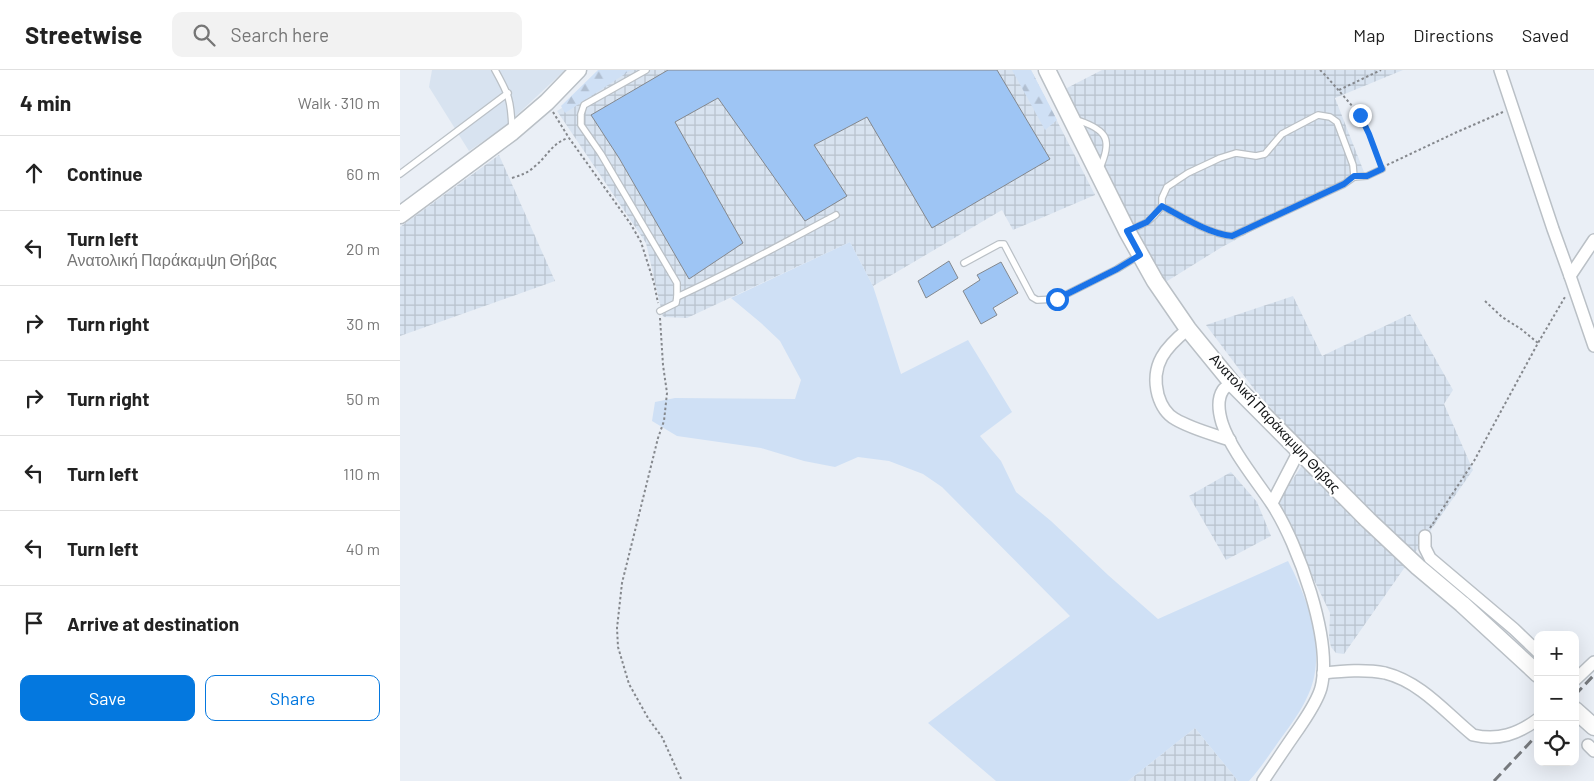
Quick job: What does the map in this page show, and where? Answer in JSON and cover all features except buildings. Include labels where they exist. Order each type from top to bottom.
[{"type":"main road","points":[[400,215],[512,132],[547,102],[578,70]]},
{"type":"main road","name":"Ανατολική Παράκαμψη Θήβας","points":[[1047,70],[1140,255],[1154,280],[1188,329],[1232,383],[1368,520],[1534,670]]},
{"type":"main road","points":[[1579,714],[1594,728]]},
{"type":"street","points":[[1500,70],[1594,346]]},
{"type":"street","points":[[1571,280],[1594,240]]},
{"type":"street","points":[[1188,329],[1166,351],[1159,364],[1155,383],[1161,406],[1173,418],[1230,440]]},
{"type":"street","points":[[1232,383],[1223,390],[1219,400],[1222,424],[1230,440],[1272,503],[1287,530],[1312,596],[1320,636],[1323,673],[1321,688],[1316,700],[1263,781]]},
{"type":"street","points":[[1272,503],[1299,451]]},
{"type":"street","points":[[1425,536],[1425,548],[1430,558],[1534,648]]},
{"type":"street","points":[[1579,676],[1594,662]]},
{"type":"street","points":[[1323,673],[1367,671],[1384,673],[1398,678],[1412,684],[1473,735],[1486,738],[1503,736],[1528,726],[1535,721]]},
{"type":"lane","points":[[495,70],[508,93],[512,106],[512,132]]},
{"type":"lane","points":[[646,70],[584,105],[581,114],[582,125],[677,283],[676,303],[660,311]]},
{"type":"lane","points":[[400,174],[508,93]]},
{"type":"lane","points":[[1127,231],[1147,222],[1162,206],[1162,198],[1167,187],[1188,173],[1220,158],[1236,153],[1256,156],[1265,154],[1282,134],[1318,115],[1330,117],[1337,122],[1354,164],[1354,176]]},
{"type":"lane","points":[[1162,206],[1188,220],[1232,236],[1344,184],[1354,176],[1367,176],[1382,169]]},
{"type":"lane","points":[[677,297],[712,282],[836,215]]},
{"type":"lane","points":[[964,263],[999,244],[1004,244],[1032,297],[1038,300],[1057,299],[1117,269],[1140,255]]},
{"type":"path","points":[[1320,70],[1360,115],[1382,169],[1457,132],[1512,108]]},
{"type":"path","points":[[1339,90],[1381,70]]},
{"type":"path","points":[[547,102],[569,138],[630,223],[641,242],[654,282],[660,311],[667,401],[664,421],[658,438],[622,583],[616,628],[618,647],[629,684],[648,718],[662,737],[682,781]]},
{"type":"path","points":[[512,178],[525,174],[536,166],[555,144],[569,138]]},
{"type":"path","points":[[1425,536],[1474,461],[1571,280]]},
{"type":"path","points":[[1486,302],[1502,317],[1521,328],[1538,343]]},
{"type":"shaded area","points":[[432,70],[565,70],[504,127],[469,151],[429,87]]},
{"type":"shaded area","points":[[623,70],[1031,70],[1095,195],[1013,230],[1002,210],[873,286],[850,242],[687,318],[663,317],[646,243],[557,111]]},
{"type":"shaded area","points":[[1102,70],[1403,70],[1335,98],[1364,172],[1222,247],[1164,283],[1141,247],[1068,96],[1067,88]]},
{"type":"shaded area","points":[[499,155],[555,281],[400,336],[400,227]]},
{"type":"shaded area","points":[[1293,296],[1322,356],[1410,314],[1453,390],[1444,404],[1473,470],[1344,654],[1336,653],[1331,647],[1329,638],[1330,613],[1291,524],[1277,502],[1312,451],[1257,393],[1206,325]]},
{"type":"shaded area","points":[[1231,472],[1257,502],[1271,536],[1226,560],[1189,496]]},
{"type":"shaded area","points":[[1195,728],[1238,781],[1128,781]]},
{"type":"green space","points":[[598,70],[631,70],[565,113],[561,106]]},
{"type":"green space","points":[[1012,70],[1031,70],[1057,120],[1045,130]]},
{"type":"green space","points":[[850,242],[873,286],[901,374],[968,340],[1012,412],[980,436],[1001,461],[1016,492],[1051,521],[1158,619],[1288,561],[1302,592],[1313,626],[1316,643],[1314,677],[1309,693],[1299,712],[1249,781],[1238,781],[1195,728],[1128,781],[996,781],[928,723],[1070,616],[942,487],[923,474],[889,461],[858,457],[835,467],[804,461],[761,448],[677,436],[652,421],[655,402],[675,398],[795,399],[801,380],[780,341],[731,298]]},
{"type":"railway","points":[[1579,691],[1594,675]]},
{"type":"railway","points":[[1494,781],[1534,738]]},
{"type":"route","points":[[1057,299],[1117,269],[1140,255],[1127,231],[1147,222],[1162,206],[1188,220],[1232,236],[1344,184],[1354,176],[1367,176],[1382,169],[1360,115]]}]
